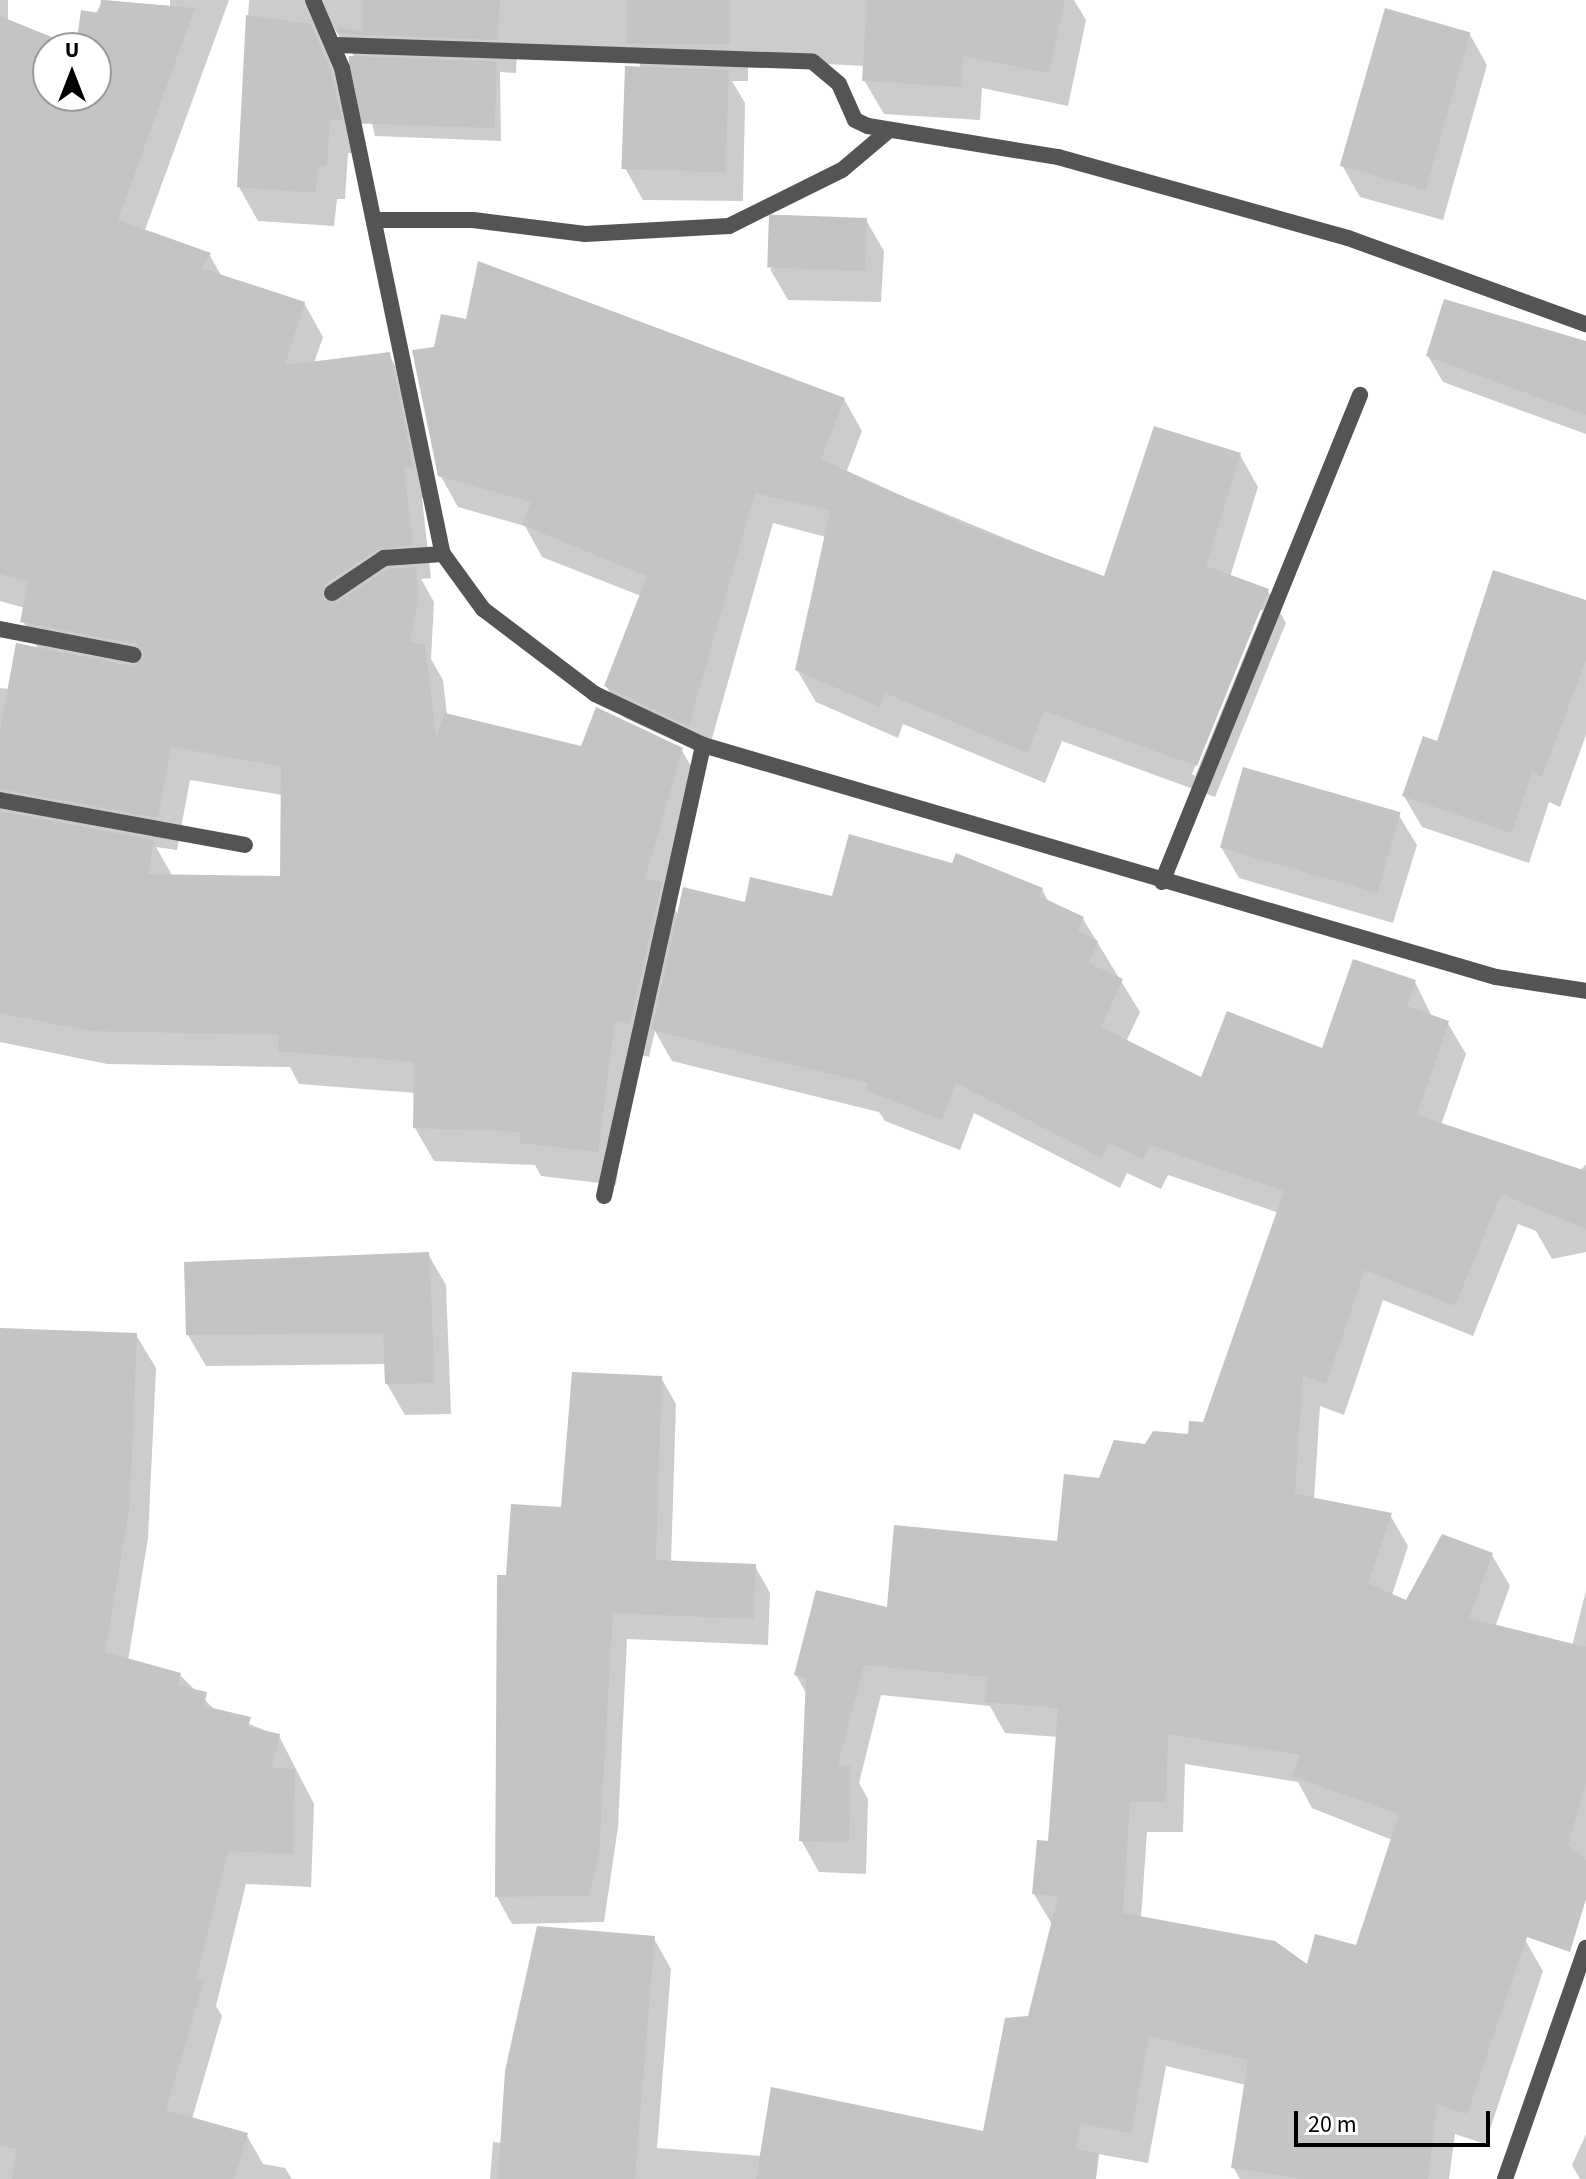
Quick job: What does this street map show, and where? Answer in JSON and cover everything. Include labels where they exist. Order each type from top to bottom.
[{"type":"street","points":[[313,0],[337,45],[376,220],[443,554],[483,609],[595,694],[703,745],[1162,882],[1496,977],[1586,991]]},
{"type":"street","points":[[337,45],[813,62],[839,84],[855,120],[887,132],[1007,144],[1119,174],[1348,238],[1586,324]]},
{"type":"street","points":[[376,220],[473,220],[585,234],[729,226],[842,170],[887,132]]},
{"type":"street","points":[[1162,882],[1360,395]]},
{"type":"street","points":[[332,593],[384,558],[443,554]]},
{"type":"street","points":[[0,629],[134,655]]},
{"type":"street","points":[[604,1196],[703,745]]},
{"type":"street","points":[[0,800],[245,845]]},
{"type":"street","points":[[1505,2179],[1586,1948]]},
{"type":"building","points":[[101,0],[195,8],[118,220],[211,253],[201,268],[305,302],[285,365],[390,352],[414,469],[404,466],[413,545],[378,549],[325,584],[323,600],[337,602],[388,569],[416,567],[419,595],[410,642],[425,645],[436,736],[445,713],[581,746],[596,707],[683,748],[645,879],[662,882],[630,1024],[615,1021],[598,1152],[520,1143],[521,1132],[413,1128],[414,1062],[278,1051],[279,1035],[88,1031],[0,1013],[0,811],[154,840],[148,874],[280,876],[281,766],[171,747],[158,818],[0,789],[0,731],[16,643],[132,666],[145,656],[136,644],[20,622],[28,582],[0,574],[0,16],[39,32],[32,32],[32,112],[112,112],[112,32],[78,32],[81,10],[99,13]]},
{"type":"building","points":[[362,0],[500,0],[498,40],[340,34],[337,27],[362,31]]},
{"type":"building","points":[[627,0],[730,0],[730,44],[627,44]]},
{"type":"building","points":[[867,0],[1065,0],[1049,73],[963,56],[961,87],[862,81]]},
{"type":"building","points":[[1385,8],[1471,33],[1425,190],[1340,166]]},
{"type":"building","points":[[246,15],[311,24],[331,71],[342,120],[330,120],[327,166],[319,166],[315,193],[237,187]]},
{"type":"building","points":[[349,56],[497,61],[495,128],[347,123]]},
{"type":"building","points":[[625,66],[729,70],[725,173],[621,169]]},
{"type":"building","points":[[769,215],[867,218],[865,271],[767,268]]},
{"type":"building","points":[[478,261],[845,398],[821,459],[970,527],[1104,576],[1154,426],[1241,453],[1206,566],[1269,589],[1197,766],[1044,711],[1027,753],[885,693],[880,707],[795,670],[830,511],[755,493],[689,726],[604,686],[647,576],[522,525],[531,502],[438,476],[412,350],[434,347],[441,314],[466,319]]},
{"type":"building","points":[[1444,299],[1586,341],[1586,415],[1426,356]]},
{"type":"building","points":[[1493,570],[1586,600],[1586,660],[1542,777],[1532,772],[1512,833],[1402,796],[1423,736],[1437,741]]},
{"type":"building","points":[[1243,767],[1401,812],[1377,893],[1220,848]]},
{"type":"building","points":[[849,834],[952,863],[956,853],[1043,888],[1039,896],[1084,917],[1078,931],[1098,941],[1089,963],[1123,979],[1101,1027],[1201,1077],[1227,1011],[1322,1048],[1353,959],[1416,980],[1407,1006],[1449,1021],[1417,1115],[1586,1171],[1586,1229],[1501,1194],[1455,1306],[1365,1270],[1326,1384],[1303,1376],[1295,1494],[1392,1513],[1368,1583],[1406,1600],[1442,1534],[1493,1553],[1469,1618],[1586,1647],[1586,1783],[1568,1845],[1586,1860],[1586,1899],[1570,1952],[1527,1937],[1467,2114],[1437,2104],[1428,2179],[1302,2179],[1231,2168],[1248,2060],[1149,2036],[1131,2133],[1081,2124],[1076,2149],[1099,2154],[1096,2179],[756,2179],[771,2087],[983,2131],[1005,2018],[1028,2016],[1058,1896],[1032,1894],[1037,1840],[1048,1841],[1058,1708],[985,1702],[987,1677],[864,1665],[838,1765],[851,1766],[849,1843],[799,1841],[806,1678],[794,1675],[816,1590],[887,1607],[894,1525],[1057,1541],[1064,1474],[1099,1478],[1114,1440],[1145,1444],[1153,1431],[1188,1434],[1189,1421],[1203,1422],[1284,1191],[1150,1145],[1143,1159],[1109,1143],[1102,1158],[956,1083],[942,1120],[865,1090],[868,1083],[652,1030],[683,887],[745,902],[750,877],[832,896]],"holes":[[[1168,1734],[1300,1755],[1292,1776],[1399,1814],[1356,1945],[1315,1934],[1307,1964],[1275,1941],[1123,1913],[1130,1802],[1166,1802]]]},
{"type":"building","points":[[429,1252],[435,1383],[385,1384],[383,1333],[186,1335],[184,1262]]},
{"type":"building","points":[[0,1328],[137,1333],[130,1504],[105,1652],[181,1673],[178,1685],[207,1692],[204,1706],[251,1717],[248,1727],[280,1734],[272,1768],[295,1769],[293,1854],[228,1851],[196,1979],[204,1981],[166,2110],[248,2133],[234,2179],[12,2179],[16,2149],[0,2145]]},
{"type":"building","points":[[572,1372],[662,1376],[656,1560],[756,1564],[754,1619],[613,1613],[599,1855],[589,1896],[495,1897],[497,1575],[506,1575],[511,1504],[561,1507]]},
{"type":"building","points":[[537,1926],[655,1936],[635,2179],[498,2179],[505,2071]]}]
